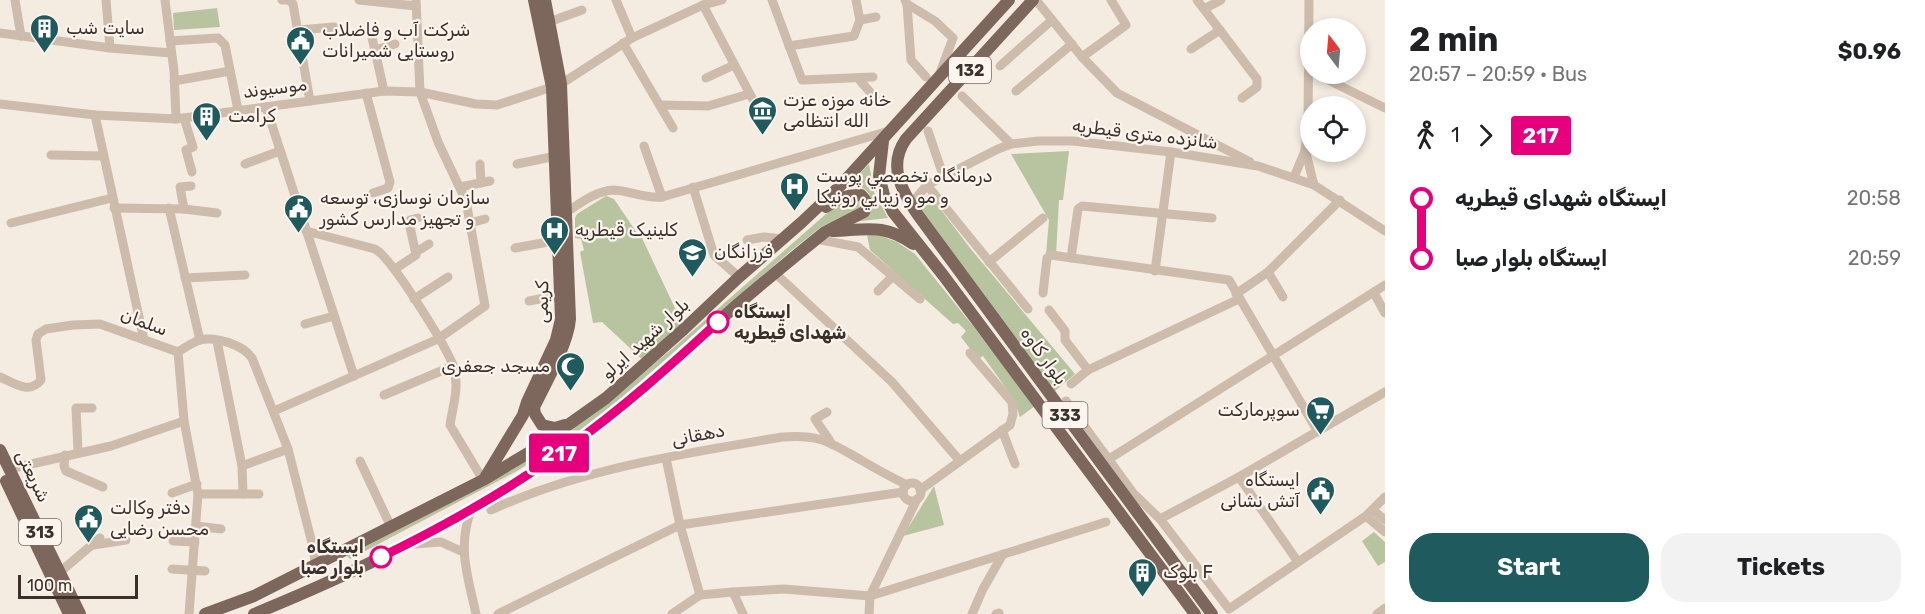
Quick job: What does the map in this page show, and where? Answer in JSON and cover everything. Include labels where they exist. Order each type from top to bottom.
[{"type":"main road","name":"کریمی","points":[[483,480],[523,415],[556,340],[561,319],[556,86],[534,0]]},
{"type":"main road","name":"کریمی","points":[[544,0],[549,22],[556,86],[567,212],[570,328],[534,407],[538,420],[549,428],[575,421]]},
{"type":"main road","name":"132","points":[[888,135],[929,80],[964,50],[1008,0]]},
{"type":"main road","name":"132","points":[[906,139],[1035,0]]},
{"type":"main road","points":[[986,25],[986,31],[991,38],[999,38]]},
{"type":"main road","points":[[964,50],[971,46],[979,47],[982,52],[981,58]]},
{"type":"main road","name":"بلوار کاوه","points":[[888,135],[879,176],[884,195],[893,212],[1195,614]]},
{"type":"main road","name":"بلوار شهید ایرلو","points":[[205,614],[254,596],[483,480],[575,421],[606,398],[802,222],[888,135]]},
{"type":"main road","name":"بلوار کاوه","points":[[906,139],[898,155],[897,171],[901,188],[918,215],[1212,614]]},
{"type":"main road","name":"بلوار شهید ایرلو","points":[[254,614],[324,585],[406,545],[471,510],[562,452],[616,411],[820,235],[864,212],[867,206],[866,200],[861,195],[844,196],[802,222]]},
{"type":"main road","points":[[820,235],[866,228],[890,231],[905,238],[930,259]]},
{"type":"main road","name":"شریعتی","points":[[0,450],[5,469],[69,614]]},
{"type":"main road","name":"شریعتی","points":[[5,469],[80,614]]},
{"type":"main road","points":[[349,548],[341,560],[342,568],[346,570],[360,568]]},
{"type":"street","points":[[15,0],[21,36]]},
{"type":"street","points":[[106,0],[111,48]]},
{"type":"street","points":[[165,0],[180,119],[194,147],[186,150],[192,172]]},
{"type":"street","points":[[282,0],[292,2],[299,30],[310,101]]},
{"type":"street","points":[[274,411],[438,339],[485,306],[466,201],[438,142],[420,92],[416,3],[359,0]]},
{"type":"street","points":[[616,0],[628,40],[673,128]]},
{"type":"street","name":"موسیوند","points":[[0,104],[95,115],[180,119],[384,91],[420,92],[476,105],[497,105],[556,86],[628,40],[708,2],[722,0]]},
{"type":"street","points":[[772,0],[802,80],[873,77]]},
{"type":"street","points":[[789,46],[854,36],[860,20],[856,0]]},
{"type":"street","points":[[1035,0],[1117,93],[1258,166]]},
{"type":"street","points":[[1083,57],[1126,25],[1111,0]]},
{"type":"street","points":[[1197,0],[1257,79],[1257,87],[1242,98]]},
{"type":"street","points":[[1204,9],[1221,0]]},
{"type":"street","points":[[1309,0],[1310,18]]},
{"type":"street","points":[[708,2],[734,64],[760,113]]},
{"type":"street","points":[[906,2],[935,21],[952,38],[945,62],[929,80],[911,60],[906,2]]},
{"type":"street","points":[[549,22],[582,10]]},
{"type":"street","points":[[860,20],[876,17]]},
{"type":"street","points":[[1000,66],[1052,20]]},
{"type":"street","points":[[299,30],[334,27]]},
{"type":"street","points":[[1191,49],[1220,30]]},
{"type":"street","points":[[0,33],[143,52],[171,53]]},
{"type":"street","points":[[371,33],[384,91]]},
{"type":"street","points":[[170,41],[218,38],[222,40],[225,45],[238,110]]},
{"type":"street","points":[[375,50],[395,44]]},
{"type":"street","points":[[1016,91],[1072,44]]},
{"type":"street","points":[[706,78],[734,64]]},
{"type":"street","points":[[174,81],[230,71]]},
{"type":"street","points":[[858,78],[875,98]]},
{"type":"street","points":[[1338,84],[1385,108]]},
{"type":"street","points":[[366,93],[390,182],[388,188],[373,193]]},
{"type":"street","points":[[660,105],[708,106],[749,94]]},
{"type":"street","points":[[962,96],[1011,144]]},
{"type":"street","points":[[266,107],[354,376]]},
{"type":"street","points":[[95,115],[144,340]]},
{"type":"street","points":[[928,131],[943,175]]},
{"type":"street","points":[[567,212],[598,195],[614,190],[632,195],[662,197],[888,135]]},
{"type":"street","name":"شانزده متری قیطریه","points":[[927,185],[943,175],[1011,144],[1073,141],[1171,152],[1258,166],[1314,185],[1385,231]]},
{"type":"street","points":[[644,146],[662,197]]},
{"type":"street","points":[[245,164],[280,151]]},
{"type":"street","points":[[1155,271],[1171,152]]},
{"type":"street","points":[[51,155],[103,156]]},
{"type":"street","points":[[516,164],[556,156]]},
{"type":"street","points":[[1294,177],[1300,161]]},
{"type":"street","points":[[1309,162],[1314,185]]},
{"type":"street","points":[[460,187],[485,182],[480,164]]},
{"type":"street","points":[[918,215],[917,197],[927,185],[1028,309]]},
{"type":"street","points":[[184,209],[180,187],[191,186]]},
{"type":"street","points":[[693,187],[714,255],[739,277]]},
{"type":"street","points":[[1071,384],[1088,370],[1238,296],[1268,272],[1340,200]]},
{"type":"street","points":[[11,223],[113,203],[216,213]]},
{"type":"street","points":[[1071,258],[1079,207],[1212,218]]},
{"type":"street","points":[[169,208],[200,340],[236,345],[248,352],[288,449],[314,551],[315,566]]},
{"type":"street","points":[[416,252],[408,222],[418,218]]},
{"type":"street","points":[[989,262],[1043,218]]},
{"type":"street","points":[[470,223],[485,219]]},
{"type":"street","points":[[306,231],[375,249],[396,269],[453,366],[457,392],[450,425],[483,480]]},
{"type":"street","points":[[820,235],[858,247],[920,299]]},
{"type":"street","points":[[747,240],[764,237],[783,239]]},
{"type":"street","points":[[515,248],[558,240]]},
{"type":"street","points":[[396,269],[429,244]]},
{"type":"street","points":[[1043,293],[1048,256],[1229,280],[1318,432]]},
{"type":"street","points":[[1268,272],[1283,297]]},
{"type":"street","points":[[775,273],[892,382],[960,461]]},
{"type":"street","points":[[185,278],[245,275]]},
{"type":"street","points":[[878,291],[893,276]]},
{"type":"street","points":[[414,300],[448,277]]},
{"type":"street","points":[[1109,459],[1385,285]]},
{"type":"street","points":[[1374,293],[1385,313]]},
{"type":"street","points":[[530,301],[561,295]]},
{"type":"street","points":[[1049,310],[1065,331],[1065,340],[1088,370]]},
{"type":"street","points":[[305,324],[334,316]]},
{"type":"street","name":"سلمان","points":[[0,377],[26,389],[39,384],[41,373],[36,340],[38,334],[45,329],[73,325],[105,325],[178,352],[200,340]]},
{"type":"street","points":[[217,341],[242,466],[243,494]]},
{"type":"street","points":[[178,352],[184,421],[198,489],[189,614]]},
{"type":"street","points":[[920,490],[1006,428],[1013,414],[1012,402],[970,353]]},
{"type":"street","points":[[384,395],[453,366]]},
{"type":"street","points":[[1160,519],[1239,477],[1385,392]]},
{"type":"street","points":[[1066,401],[1133,493],[1160,519],[1229,609],[1369,513],[1385,497]]},
{"type":"street","points":[[78,452],[76,408],[92,408]]},
{"type":"street","points":[[827,412],[815,419],[830,441]]},
{"type":"street","points":[[5,469],[111,446],[184,421]]},
{"type":"street","points":[[1006,428],[1015,464]]},
{"type":"street","name":"دهقانی","points":[[491,510],[521,496],[568,480],[666,458],[802,435],[830,441],[905,488]]},
{"type":"street","points":[[242,466],[288,449]]},
{"type":"street","points":[[65,455],[66,471],[103,487]]},
{"type":"street","points":[[666,458],[680,525],[700,595]]},
{"type":"street","points":[[360,461],[391,527]]},
{"type":"street","points":[[1239,477],[1298,562]]},
{"type":"street","points":[[498,614],[680,525],[905,488],[915,484],[920,490],[920,496],[870,596],[869,614]]},
{"type":"street","points":[[905,488],[904,497],[909,501],[917,500]]},
{"type":"street","points":[[172,493],[198,489],[259,494]]},
{"type":"street","points":[[471,510],[463,552],[476,614]]},
{"type":"street","points":[[1369,513],[1385,520]]},
{"type":"street","points":[[1369,513],[1385,532]]},
{"type":"street","points":[[672,614],[700,595],[733,592],[784,589],[870,596],[1106,522]]},
{"type":"street","points":[[196,526],[221,529]]},
{"type":"street","points":[[60,572],[96,541],[126,540]]},
{"type":"street","points":[[173,541],[195,542]]},
{"type":"street","points":[[406,545],[441,542],[463,552]]},
{"type":"street","points":[[972,614],[1003,554]]},
{"type":"street","points":[[172,569],[205,571]]},
{"type":"street","points":[[733,592],[743,614]]},
{"type":"street","points":[[1377,614],[1385,608]]},
{"type":"green space","points":[[217,8],[220,27],[174,30],[173,13]]},
{"type":"green space","points":[[1069,151],[1063,200],[1059,200],[1056,255],[1046,254],[1049,220],[1011,154]]},
{"type":"green space","points":[[869,164],[874,192],[888,218],[853,222],[872,204],[865,189],[849,185]]},
{"type":"green space","points":[[929,194],[970,248],[1075,374],[1055,391],[921,213],[921,202]]},
{"type":"green space","points":[[606,196],[614,199],[641,236],[683,325],[644,361],[602,322],[593,323],[580,252],[584,250],[581,239],[575,238],[575,218],[577,214]]},
{"type":"green space","points":[[843,199],[862,201],[857,211],[821,227],[792,250],[619,400],[578,432],[517,471],[350,559],[346,555],[506,473],[566,435],[672,349]]},
{"type":"green space","points":[[867,235],[881,236],[897,242],[915,254],[1035,406],[1020,417],[1013,398],[983,356],[978,359],[961,337],[966,331],[958,323],[953,324],[870,250]]},
{"type":"green space","points":[[934,486],[944,525],[903,536]]},
{"type":"green space","points":[[1374,532],[1385,542],[1385,562],[1378,566],[1362,541]]},
{"type":"bus line","name":"217","points":[[381,557],[430,533],[497,495],[571,445],[616,411],[718,322]]},
{"type":"place","name":"سایت شب","points":[[45,54]]},
{"type":"place","name":"شرکت آب و فاضلاب روستایی شمیرانات","points":[[301,66]]},
{"type":"place","name":"خانه موزه عزت الله انتظامی","points":[[762,136]]},
{"type":"place","name":"کرامت","points":[[207,142]]},
{"type":"place","name":"درمانگاه تخصصي پوست و مو و زيبايي رونيكا","points":[[795,212]]},
{"type":"place","name":"سازمان نوسازی، توسعه و تجهیز مدارس کشور","points":[[299,234]]},
{"type":"place","name":"کلینیک قیطریه","points":[[554,256]]},
{"type":"place","name":"فرزانگان","points":[[693,278]]},
{"type":"place","name":"ایستگاه شهدای قیطریه","points":[[718,322]]},
{"type":"place","name":"مسجد جعفری","points":[[571,392]]},
{"type":"place","name":"سوپرمارکت","points":[[1321,436]]},
{"type":"place","name":"ایستگاه آتش نشانی","points":[[1321,516]]},
{"type":"place","name":"دفتر وکالت محسن رضایی","points":[[89,544]]},
{"type":"place","name":"ایستگاه بلوار صبا","points":[[381,557]]},
{"type":"place","name":"بلوک F","points":[[1142,598]]}]
